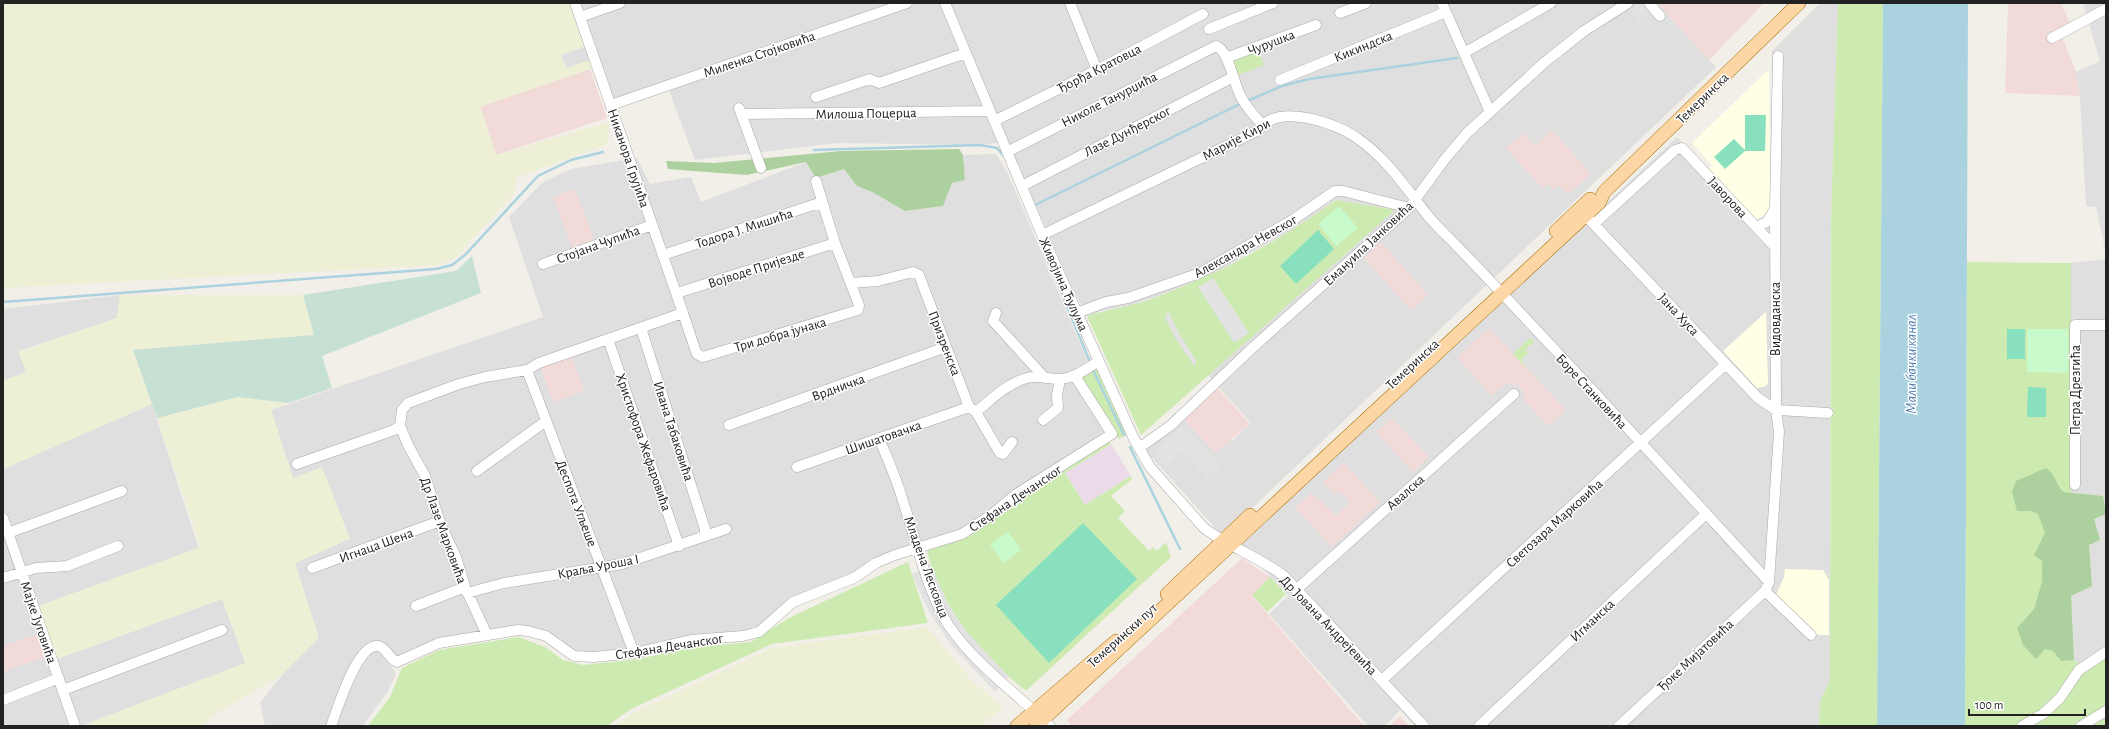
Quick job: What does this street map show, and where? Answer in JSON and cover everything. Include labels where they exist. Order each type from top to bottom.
[{"type":"main road","name":"Темеринска","points":[[1500,291],[1590,219],[1604,192],[1799,3]]},
{"type":"main road","name":"Темеринска","points":[[1227,542],[1425,363],[1500,291],[1575,212],[1594,196],[1604,192]]},
{"type":"main road","name":"Темерински пут","points":[[1017,726],[1041,721],[1227,542]]},
{"type":"street","name":"Никанора Грујића","points":[[575,3],[677,293],[695,349],[700,356],[707,356]]},
{"type":"street","points":[[580,17],[620,3]]},
{"type":"street","name":"Миленка Стојковића","points":[[611,105],[907,3]]},
{"type":"street","name":"Живојина Ћулума","points":[[945,3],[1042,235],[1139,448],[1150,467],[1196,521],[1212,535],[1227,542]]},
{"type":"street","points":[[1070,3],[1097,70]]},
{"type":"street","points":[[1209,29],[1273,3]]},
{"type":"street","points":[[1340,13],[1366,3]]},
{"type":"street","points":[[1464,53],[1551,3]]},
{"type":"street","name":"Емануила Јанковића","points":[[1139,448],[1170,426],[1250,350],[1409,208],[1467,133],[1490,112],[1545,62],[1584,31],[1628,3]]},
{"type":"street","points":[[1649,3],[1660,16]]},
{"type":"street","points":[[1444,6],[1490,112]]},
{"type":"street","name":"Кикиндска","points":[[1280,80],[1444,6]]},
{"type":"street","points":[[2052,38],[2106,9]]},
{"type":"street","name":"Ђорђа Кратовца","points":[[994,122],[1203,14]]},
{"type":"street","name":"Чурушка","points":[[1226,58],[1316,25]]},
{"type":"street","name":"Николе Танурџића","points":[[1008,152],[1210,47],[1218,46],[1226,58]]},
{"type":"street","name":"Милоша Поцерца","points":[[816,97],[870,79],[879,83],[966,53]]},
{"type":"street","name":"Видовданска","points":[[1767,587],[1779,432],[1776,410],[1774,246],[1778,56]]},
{"type":"street","points":[[1226,58],[1240,95],[1247,108],[1262,124]]},
{"type":"street","name":"Лазе Дунђерског","points":[[1022,186],[1233,76]]},
{"type":"street","name":"Милоша Поцерца","points":[[761,168],[740,111],[990,111]]},
{"type":"street","name":"Марије Кири","points":[[1042,235],[1259,130],[1262,124],[1267,120],[1298,116],[1314,120],[1346,132],[1368,146],[1398,175],[1416,200]]},
{"type":"street","name":"Јаворова","points":[[1590,219],[1675,150],[1682,148],[1774,246]]},
{"type":"street","points":[[816,181],[835,243],[851,283]]},
{"type":"street","name":"Александра Невског","points":[[1077,313],[1106,302],[1128,298],[1200,273],[1294,220],[1335,191],[1343,191],[1409,208]]},
{"type":"street","name":"Боре Станковића","points":[[1416,200],[1425,213],[1500,291],[1706,514],[1767,587],[1811,635]]},
{"type":"street","name":"Тодора Ј. Мишића","points":[[663,255],[816,204],[824,206]]},
{"type":"street","points":[[1756,227],[1768,222],[1775,208]]},
{"type":"street","name":"Јана Хуса","points":[[1590,219],[1758,398],[1776,410]]},
{"type":"street","name":"Стојана Чупића","points":[[543,264],[652,225]]},
{"type":"street","name":"Војводе Пријезде","points":[[677,293],[835,243]]},
{"type":"street","name":"Призренска","points":[[851,283],[878,281],[913,272],[917,273],[972,410],[1000,453],[1003,454],[1012,442]]},
{"type":"street","name":"Три добра јунака","points":[[707,356],[854,313],[858,310],[859,305],[851,283]]},
{"type":"street","points":[[297,464],[394,430],[400,426],[404,406],[412,401],[485,377],[527,370],[539,363],[683,313]]},
{"type":"street","points":[[996,313],[993,321],[1045,378]]},
{"type":"street","name":"Петра Дрезгића","points":[[2075,485],[2075,325],[2106,325]]},
{"type":"street","name":"Ивана Табаковића","points":[[641,328],[671,418],[705,529],[705,536]]},
{"type":"street","name":"Христофора Жефаровића","points":[[608,339],[679,546]]},
{"type":"street","name":"Врдничка","points":[[729,425],[946,347]]},
{"type":"street","points":[[1075,376],[1099,361]]},
{"type":"street","name":"Светозара Марковића","points":[[1382,680],[1726,364]]},
{"type":"street","name":"Деспота Угљеше","points":[[527,370],[634,653]]},
{"type":"street","name":"Шишатовачка","points":[[797,467],[879,438],[972,410],[1014,383],[1033,377],[1060,379],[1075,376]]},
{"type":"street","name":"Стефана Дечанског","points":[[331,726],[353,668],[371,648],[381,647],[393,660],[397,662],[439,643],[518,630],[536,633],[559,644],[569,654],[579,657],[594,657],[634,653],[691,640],[743,636],[759,632],[793,602],[854,578],[889,558],[962,534],[990,516],[1015,495],[1112,434],[1075,376]]},
{"type":"street","points":[[1043,420],[1058,408],[1057,396],[1060,379]]},
{"type":"street","name":"Авалска","points":[[1296,590],[1514,394]]},
{"type":"street","points":[[1776,410],[1828,413]]},
{"type":"street","points":[[477,471],[546,421]]},
{"type":"street","name":"Др Лазе Марковића","points":[[400,426],[409,447],[425,476],[440,521],[456,557],[466,590],[487,635]]},
{"type":"street","name":"Младена Лесковца","points":[[879,438],[900,492],[918,549],[940,609],[958,638],[984,666],[1041,721]]},
{"type":"street","points":[[8,533],[122,491]]},
{"type":"street","name":"Игманска","points":[[1478,726],[1706,514]]},
{"type":"street","name":"Мајке Југовића","points":[[3,518],[75,726]]},
{"type":"street","name":"Игнаца Шена","points":[[312,568],[440,521]]},
{"type":"street","name":"Краља Уроша I","points":[[416,606],[466,590],[622,564],[726,529]]},
{"type":"street","name":"Др Јована Андрејевића","points":[[1227,542],[1273,568],[1296,590],[1424,726]]},
{"type":"street","points":[[3,578],[36,568],[67,566],[118,546]]},
{"type":"street","name":"Ђоке Мијатовића","points":[[1619,726],[1767,587]]},
{"type":"street","points":[[63,690],[222,630]]},
{"type":"street","points":[[2022,726],[2043,714],[2060,698],[2079,670],[2106,652]]},
{"type":"street","points":[[3,700],[59,678]]},
{"type":"street","points":[[2081,726],[2106,711]]},
{"type":"shaded area","points":[[3,3],[569,3],[584,47],[561,55],[566,68],[590,60],[593,68],[480,107],[496,155],[609,122],[608,144],[517,177],[514,194],[455,258],[437,265],[3,288]]},
{"type":"shaded area","points":[[569,3],[1657,3],[1716,67],[1229,530],[1219,532],[1145,450],[1183,418],[1233,440],[1251,423],[1208,375],[1394,210],[1336,200],[1303,224],[1201,280],[1128,307],[1101,311],[1087,316],[1069,281],[1006,138],[997,143],[974,145],[837,143],[695,160],[668,88],[608,109],[593,68],[566,68],[561,55],[584,47]]},
{"type":"shaded area","points":[[1637,3],[1655,3],[1651,12],[1639,22],[1629,9]]},
{"type":"shaded area","points":[[1657,3],[1764,3],[1709,60]]},
{"type":"shaded area","points":[[1820,3],[1838,3],[1831,219],[1830,681],[1820,701],[1819,726],[1415,726],[1400,710],[1385,726],[1368,726],[1269,614],[1288,596],[1241,545],[1677,137],[1757,223],[1765,220],[1772,207],[1772,51]]},
{"type":"shaded area","points":[[2008,3],[2061,3],[2070,23],[2063,38],[2076,72],[2080,96],[2005,93]]},
{"type":"shaded area","points":[[2083,3],[2106,3],[2106,254],[2096,207],[2086,206],[2080,96],[2076,72],[2100,61]]},
{"type":"shaded area","points":[[590,69],[607,118],[496,155],[480,106]]},
{"type":"shaded area","points":[[1769,69],[1770,207],[1765,215],[1756,219],[1708,169],[1712,165],[1692,143]]},
{"type":"shaded area","points":[[1552,130],[1591,174],[1568,194],[1559,185],[1553,190],[1548,184],[1542,188],[1506,148],[1523,133],[1535,146]]},
{"type":"shaded area","points":[[996,154],[1009,176],[1088,362],[1074,372],[1112,430],[964,529],[860,569],[758,627],[744,632],[635,649],[586,653],[572,651],[561,640],[537,628],[520,626],[395,657],[382,653],[396,674],[387,693],[362,726],[265,726],[260,703],[282,675],[318,638],[295,563],[293,478],[271,410],[543,317],[509,217],[543,182],[571,169],[637,158],[650,184],[691,177],[701,202],[806,162],[817,178],[844,169],[857,186],[872,192],[906,211],[943,206],[952,183],[965,180],[963,155]]},
{"type":"shaded area","points":[[575,189],[594,240],[572,248],[553,197]]},
{"type":"shaded area","points":[[1381,242],[1428,295],[1411,310],[1364,258]]},
{"type":"shaded area","points":[[472,256],[481,293],[322,356],[332,388],[288,403],[238,397],[157,418],[133,350],[314,335],[303,295],[456,271]]},
{"type":"shaded area","points":[[2106,259],[2106,512],[2103,496],[2071,493],[2071,263]]},
{"type":"shaded area","points":[[1213,278],[1249,333],[1234,343],[1198,287]]},
{"type":"shaded area","points":[[120,295],[117,318],[19,351],[26,372],[3,381],[3,309]]},
{"type":"shaded area","points":[[120,295],[303,295],[314,335],[133,350],[152,404],[3,469],[3,381],[26,372],[19,352],[117,318]]},
{"type":"shaded area","points":[[1168,311],[1180,335],[1196,360],[1195,367],[1175,338],[1165,317]]},
{"type":"shaded area","points":[[1766,312],[1768,383],[1766,386],[1757,388],[1723,351]]},
{"type":"shaded area","points":[[1489,328],[1566,410],[1548,426],[1521,397],[1525,393],[1516,383],[1512,386],[1508,382],[1492,396],[1457,357]]},
{"type":"shaded area","points":[[571,355],[584,391],[553,402],[540,366]]},
{"type":"shaded area","points":[[1217,387],[1250,424],[1215,453],[1183,418]]},
{"type":"shaded area","points":[[238,397],[288,403],[271,410],[293,478],[322,467],[350,539],[295,563],[319,638],[282,675],[217,713],[202,726],[81,726],[245,663],[222,599],[57,659],[38,606],[201,547],[157,418]]},
{"type":"shaded area","points":[[152,404],[199,549],[38,606],[3,506],[3,469]]},
{"type":"shaded area","points":[[1392,418],[1429,457],[1413,472],[1376,432]]},
{"type":"shaded area","points":[[1184,425],[1221,466],[1207,479],[1183,451],[1166,466],[1154,452]]},
{"type":"shaded area","points":[[1111,444],[1131,476],[1085,505],[1065,473]]},
{"type":"shaded area","points":[[1344,463],[1380,502],[1332,547],[1295,507],[1312,493],[1336,516],[1350,503],[1339,491],[1335,495],[1323,482]]},
{"type":"shaded area","points":[[2106,514],[2106,656],[2086,669],[2074,660],[2071,596],[2092,586],[2089,544],[2100,540],[2094,519]]},
{"type":"shaded area","points":[[3,527],[74,726],[3,726]]},
{"type":"shaded area","points":[[1242,558],[1270,577],[1252,596],[1364,726],[1071,726],[1067,720]]},
{"type":"shaded area","points":[[931,566],[948,604],[965,630],[1009,677],[995,692],[951,645],[930,614],[912,574]]},
{"type":"shaded area","points":[[1785,569],[1823,570],[1829,580],[1829,635],[1814,635],[1776,595],[1784,577]]},
{"type":"shaded area","points":[[222,599],[246,663],[81,726],[57,659]]},
{"type":"shaded area","points":[[927,627],[973,682],[1003,707],[981,726],[614,726],[634,713],[772,648]]},
{"type":"shaded area","points":[[41,633],[49,655],[3,672],[3,646]]},
{"type":"shaded area","points":[[1400,716],[1409,726],[1390,726]]},
{"type":"green space","points":[[1838,3],[1883,3],[1877,726],[1819,726],[1820,701],[1830,681],[1831,219]]},
{"type":"green space","points":[[1258,50],[1264,65],[1238,75],[1233,59]]},
{"type":"green space","points":[[1745,115],[1766,115],[1765,151],[1745,151],[1725,169],[1714,157],[1734,139],[1745,150]]},
{"type":"green space","points":[[959,149],[963,155],[965,180],[952,183],[943,206],[905,211],[872,192],[857,186],[844,169],[816,178],[806,162],[747,175],[668,169],[666,161],[714,163],[841,151]]},
{"type":"green space","points":[[1336,200],[1395,210],[1141,435],[1087,316],[1143,302],[1176,290],[1224,268],[1270,243]]},
{"type":"green space","points":[[1339,206],[1358,228],[1336,246],[1318,224]]},
{"type":"green space","points":[[1318,230],[1334,249],[1296,284],[1280,266]]},
{"type":"green space","points":[[1967,262],[2071,263],[2071,493],[2103,496],[2106,514],[2094,519],[2100,540],[2089,545],[2092,586],[2071,596],[2074,660],[2086,669],[2106,656],[2106,726],[1965,726]]},
{"type":"green space","points":[[2007,329],[2025,329],[2025,359],[2007,359]]},
{"type":"green space","points":[[2027,329],[2068,329],[2068,373],[2027,372]]},
{"type":"green space","points":[[1530,338],[1534,342],[1525,350],[1528,353],[1521,360],[1525,365],[1524,366],[1513,354]]},
{"type":"green space","points":[[1096,366],[1127,434],[1119,439],[1082,380],[1082,376]]},
{"type":"green space","points":[[2028,387],[2046,388],[2046,417],[2027,417]]},
{"type":"green space","points":[[1109,441],[1111,444],[1065,473],[1085,505],[1131,476],[1132,479],[1111,496],[1125,511],[1118,518],[1149,551],[1153,547],[1157,551],[1166,542],[1171,557],[1028,689],[1025,690],[1009,677],[967,633],[948,604],[931,566],[927,551],[976,532],[1019,497]]},
{"type":"green space","points":[[2046,468],[2049,470],[2063,492],[2103,496],[2106,514],[2094,519],[2100,540],[2089,545],[2092,586],[2071,596],[2074,660],[2061,661],[2053,651],[2045,649],[2036,659],[2023,645],[2017,628],[2034,609],[2042,582],[2042,561],[2034,555],[2045,533],[2038,514],[2030,511],[2017,511],[2012,492],[2016,481]]},
{"type":"green space","points":[[1083,523],[1137,579],[1049,663],[996,605]]},
{"type":"green space","points":[[1008,532],[1021,550],[1004,563],[990,545]]},
{"type":"green space","points":[[908,562],[928,623],[772,644],[631,709],[607,726],[368,726],[390,697],[402,668],[439,650],[519,637],[545,647],[563,660],[583,665],[639,659],[688,648],[751,642],[789,618]]},
{"type":"green space","points":[[1270,577],[1286,594],[1267,612],[1252,595]]},
{"type":"water","name":"Мали бачки канал","points":[[1883,3],[1968,3],[1965,726],[1877,726]]},
{"type":"waterway","points":[[1247,101],[1282,86],[1309,79],[1457,58]]},
{"type":"waterway","points":[[1035,205],[1242,103]]},
{"type":"waterway","points":[[814,150],[980,145],[997,148],[1003,155]]},
{"type":"waterway","points":[[3,302],[436,269],[452,265],[465,255],[538,176],[571,160],[603,152]]},
{"type":"waterway","points":[[1043,250],[1062,293]]},
{"type":"waterway","points":[[1064,299],[1090,362]]},
{"type":"waterway","points":[[1094,372],[1124,435]]},
{"type":"waterway","points":[[1130,447],[1180,549]]}]
